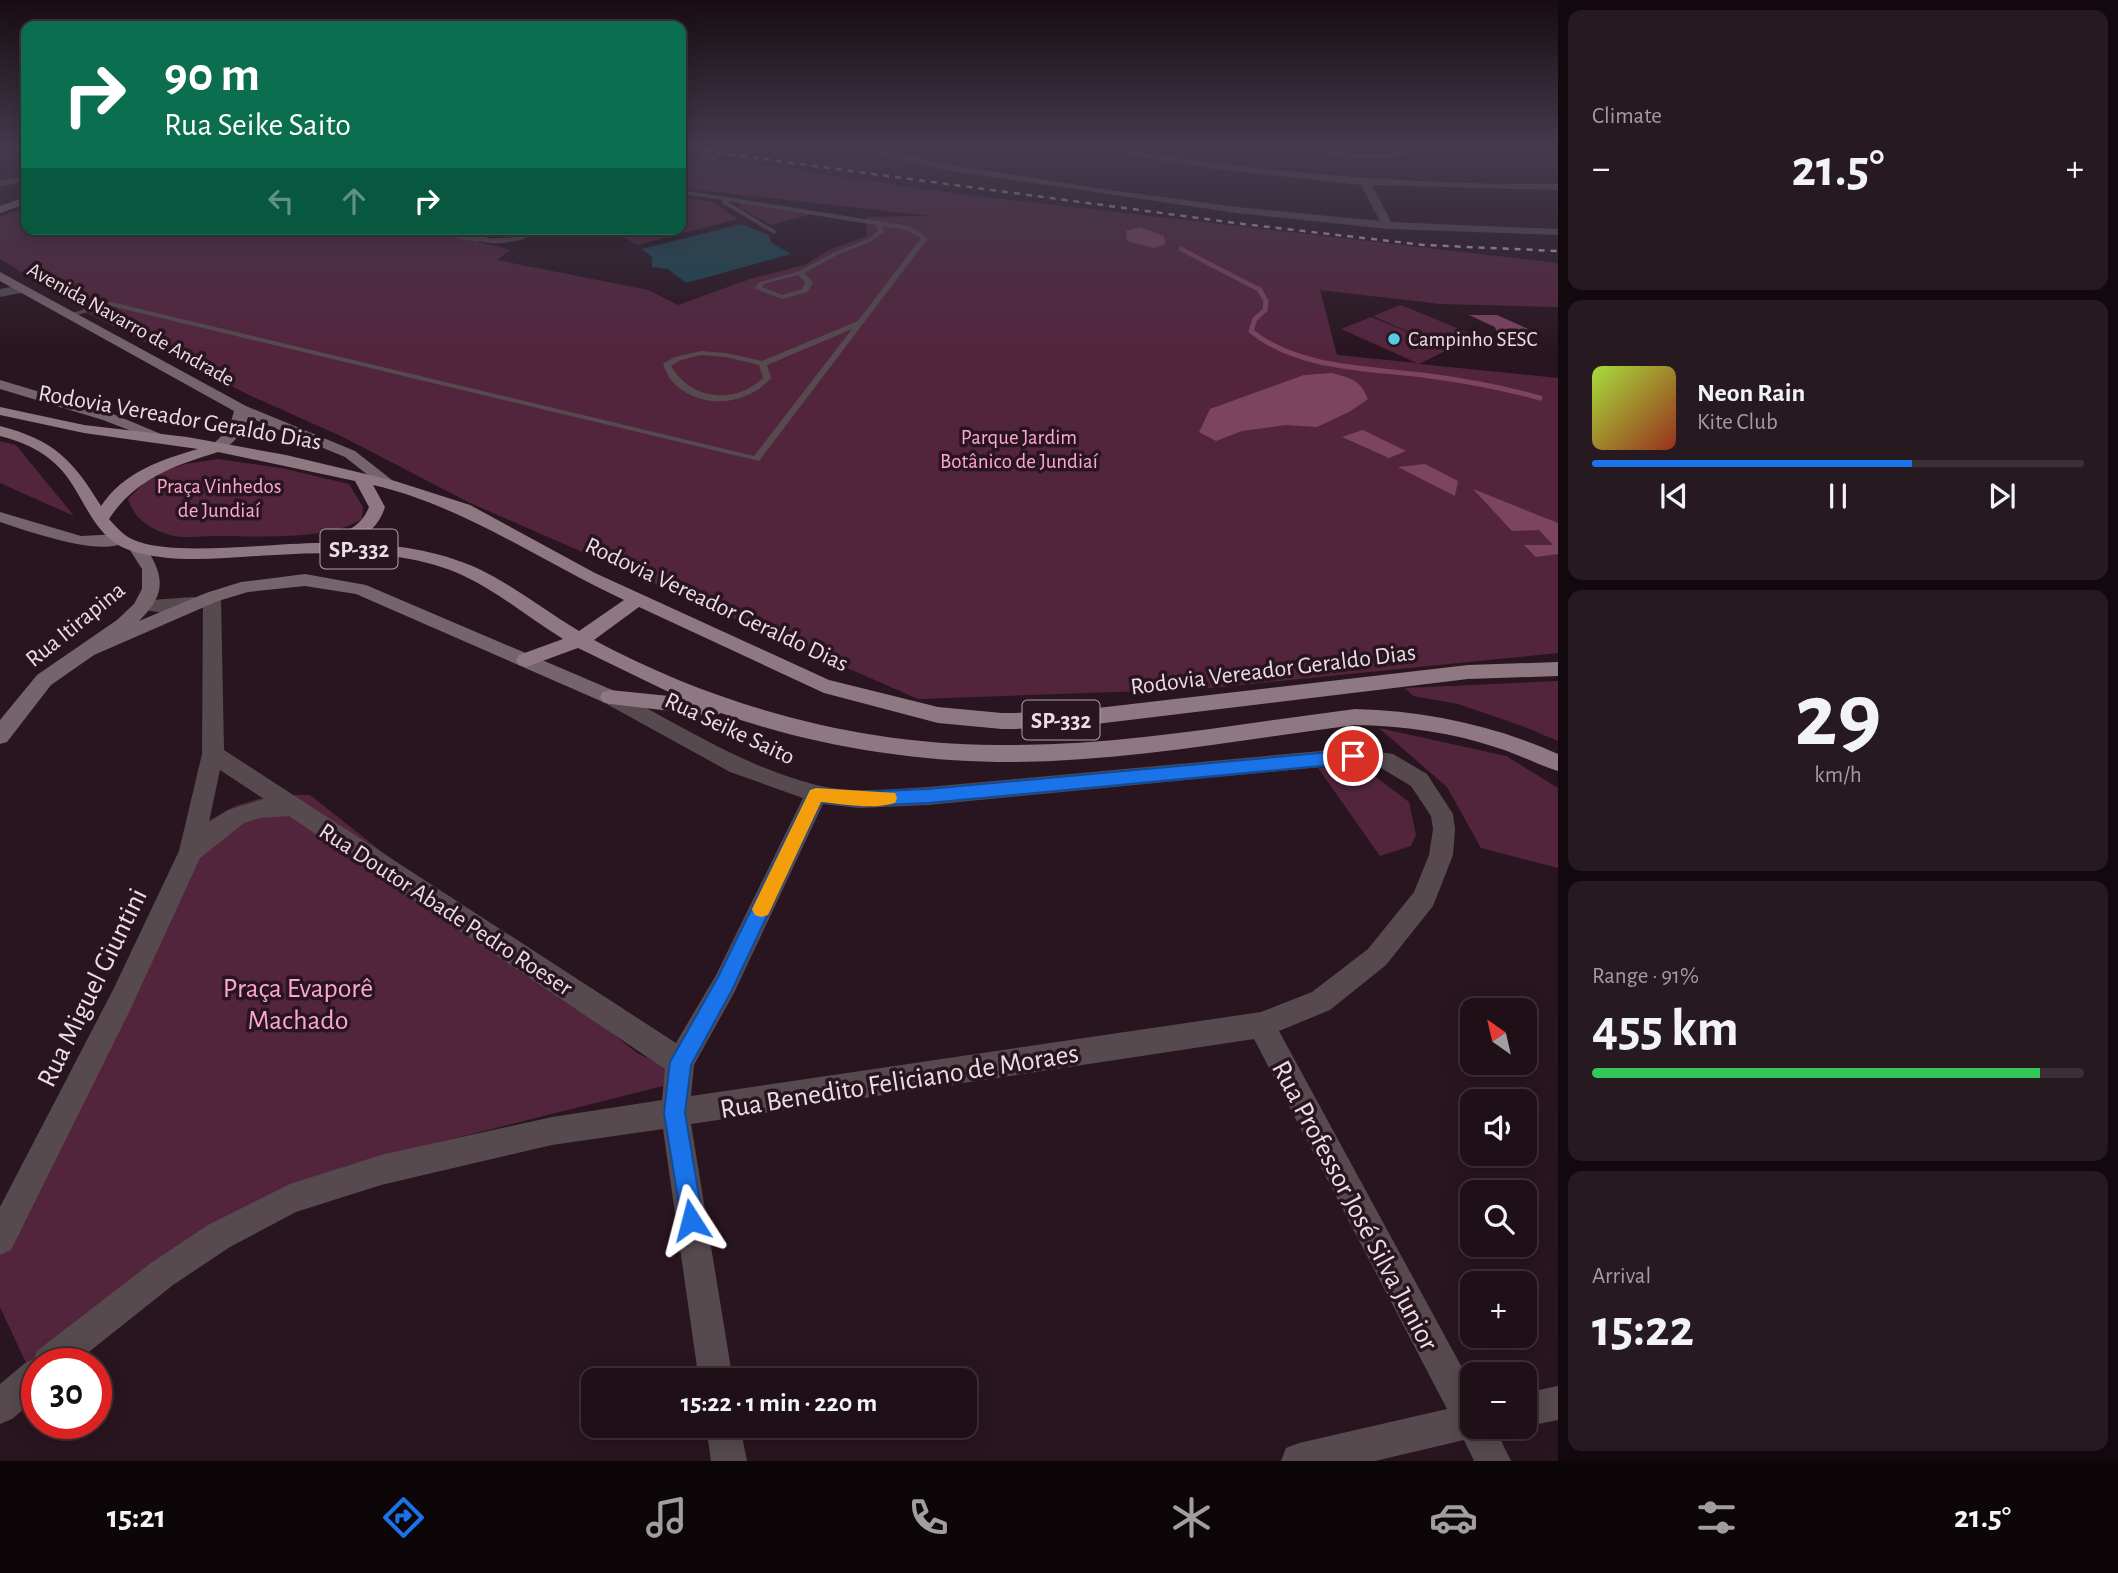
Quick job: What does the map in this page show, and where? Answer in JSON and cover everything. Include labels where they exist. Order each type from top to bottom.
[{"type":"main road","name":"Avenida Navarro de Andrade","points":[[0,276],[241,409],[350,454],[389,484]]},
{"type":"main road","points":[[0,384],[108,417],[165,439]]},
{"type":"main road","name":"Avenida Navarro de Andrade","points":[[218,447],[237,432],[242,421],[241,409]]},
{"type":"main road","name":"Rodovia Vereador Geraldo Dias","points":[[0,411],[84,429],[218,447],[389,484],[464,509],[589,576],[824,686],[938,715],[1002,721],[1063,720],[1468,672],[1558,669]]},
{"type":"main road","name":"Rodovia Vereador Geraldo Dias","points":[[0,430],[27,438],[69,468],[101,519],[128,543]]},
{"type":"main road","points":[[101,519],[112,499],[125,485],[154,469],[218,447]]},
{"type":"main road","points":[[309,548],[355,534],[366,528],[374,517],[377,507],[359,476]]},
{"type":"main road","points":[[0,517],[80,541],[128,543]]},
{"type":"main road","name":"SP-332","points":[[128,543],[187,552],[309,548],[390,552],[428,557],[481,575],[580,641],[730,709],[791,727],[893,746],[1020,754],[1355,717],[1396,717],[1501,740],[1558,763]]},
{"type":"main road","name":"Rua Itirapina","points":[[0,736],[44,680],[90,649],[145,605],[152,585],[151,568],[147,559],[128,543]]},
{"type":"main road","name":"Rua Seike Saito","points":[[90,649],[203,600],[279,580],[328,582],[360,589],[398,604],[610,697]]},
{"type":"main road","points":[[526,660],[580,641],[607,625],[637,599]]},
{"type":"main road","points":[[610,697],[693,708],[730,709]]},
{"type":"street","points":[[1279,214],[1388,226],[1558,232]]},
{"type":"street","points":[[1382,214],[1388,226]]},
{"type":"street","points":[[454,235],[476,239],[486,235]]},
{"type":"street","points":[[0,293],[22,289]]},
{"type":"street","points":[[145,605],[164,607],[203,600]]},
{"type":"street","name":"Rua Miguel Giuntini","points":[[0,1239],[122,999],[191,851],[213,754],[203,600]]},
{"type":"street","name":"Rua Seike Saito","points":[[610,697],[738,766],[816,794],[859,799],[928,796],[1353,756],[1385,760]]},
{"type":"street","points":[[0,728],[18,713]]},
{"type":"street","name":"Rua Doutor Abade Pedro Roeser","points":[[213,754],[680,1062]]},
{"type":"street","name":"Rua Benedito Feliciano de Moraes","points":[[68,1348],[162,1274],[219,1236],[290,1199],[381,1170],[552,1131],[1261,1025],[1321,1001],[1377,957],[1424,898],[1441,855],[1443,814],[1419,780],[1385,760]]},
{"type":"street","points":[[714,1368],[674,1113],[680,1062],[725,984],[816,794]]},
{"type":"street","points":[[191,851],[217,828],[240,814],[263,807],[291,807]]},
{"type":"street","name":"Rua Professor José Silva Junior","points":[[1261,1025],[1460,1398]]},
{"type":"street","points":[[0,1407],[21,1388]]},
{"type":"street","points":[[1537,1407],[1558,1403]]},
{"type":"street","points":[[1300,1461],[1460,1424]]},
{"type":"street","points":[[725,1438],[729,1461]]},
{"type":"street","points":[[1482,1439],[1493,1461]]},
{"type":"lane","points":[[745,214],[774,232]]},
{"type":"lane","points":[[69,315],[111,304],[124,306],[756,459],[925,238],[909,228],[825,214]]},
{"type":"lane","points":[[799,273],[809,282],[805,290],[782,297],[758,288],[762,283],[799,273],[870,240],[881,232],[877,222]]},
{"type":"lane","points":[[476,239],[492,241],[524,238],[529,235]]},
{"type":"lane","points":[[763,364],[767,378],[759,390],[728,400],[684,388],[671,376],[667,365],[677,357],[697,352],[721,354],[763,364],[862,321]]},
{"type":"green space","name":"Parque Jardim Botânico de Jundiaí","points":[[7,214],[21,214],[21,235],[441,235],[510,250],[497,260],[648,290],[678,305],[750,279],[804,265],[829,250],[867,236],[866,217],[931,216],[915,214],[1135,214],[1558,263],[1558,307],[1441,304],[1320,290],[1337,355],[1417,363],[1341,329],[1371,317],[1430,341],[1373,316],[1401,305],[1476,336],[1419,364],[1558,378],[1558,653],[1201,689],[918,699],[468,502],[343,437],[249,395],[91,315],[0,259],[0,217]]},
{"type":"green space","points":[[686,214],[731,214],[738,219],[686,232]]},
{"type":"green space","points":[[752,214],[811,214],[771,225]]},
{"type":"green space","points":[[619,235],[676,235],[637,245]]},
{"type":"green space","points":[[0,441],[16,445],[74,516],[0,483]]},
{"type":"green space","name":"Praça Vinhedos de Jundiaí","points":[[218,459],[281,468],[349,484],[363,507],[362,519],[348,526],[311,534],[186,537],[156,530],[134,512],[128,499],[152,475],[186,464]]},
{"type":"green space","points":[[1558,681],[1558,741],[1458,704],[1413,696],[1405,688]]},
{"type":"green space","points":[[1379,728],[1506,756],[1558,788],[1558,868],[1481,848],[1447,787]]},
{"type":"green space","points":[[1361,766],[1409,802],[1416,835],[1411,846],[1380,856],[1318,768]]},
{"type":"green space","name":"Praça Evaporê Machado","points":[[272,795],[310,795],[637,1053],[691,1079],[345,1166],[234,1218],[51,1348],[21,1348],[21,1352],[0,1307],[0,1208],[198,827],[235,806]]},
{"type":"shaded area","points":[[1140,227],[1164,236],[1165,244],[1154,248],[1127,241],[1126,231]]},
{"type":"shaded area","points":[[1469,315],[1497,315],[1528,329],[1500,341],[1495,327]]},
{"type":"shaded area","points":[[1332,373],[1358,384],[1368,399],[1349,412],[1317,427],[1286,425],[1242,431],[1216,441],[1199,432],[1210,409],[1304,375]]},
{"type":"shaded area","points":[[1363,430],[1406,451],[1389,458],[1342,437]]},
{"type":"shaded area","points":[[1425,464],[1458,481],[1455,496],[1398,467]]},
{"type":"shaded area","points":[[1473,489],[1558,523],[1558,554],[1536,557],[1524,545],[1553,545],[1539,530],[1512,531]]},
{"type":"building","points":[[741,224],[769,235],[771,242],[791,254],[686,283],[668,269],[652,267],[652,257],[642,249]]},
{"type":"waterway","points":[[1181,249],[1259,290]]},
{"type":"waterway","points":[[1259,290],[1266,301],[1265,310],[1255,319],[1251,331],[1270,344],[1291,353],[1336,365],[1458,380],[1540,398]]},
{"type":"railway","points":[[1170,214],[1424,245],[1558,251]]},
{"type":"slow traffic","points":[[761,909],[816,794],[859,799],[889,798]]},
{"type":"place","name":"Campinho SESC","points":[[1394,339]]},
{"type":"route","points":[[691,1220],[674,1113],[680,1062],[725,984],[816,794],[859,799],[928,796],[1353,756]]}]
